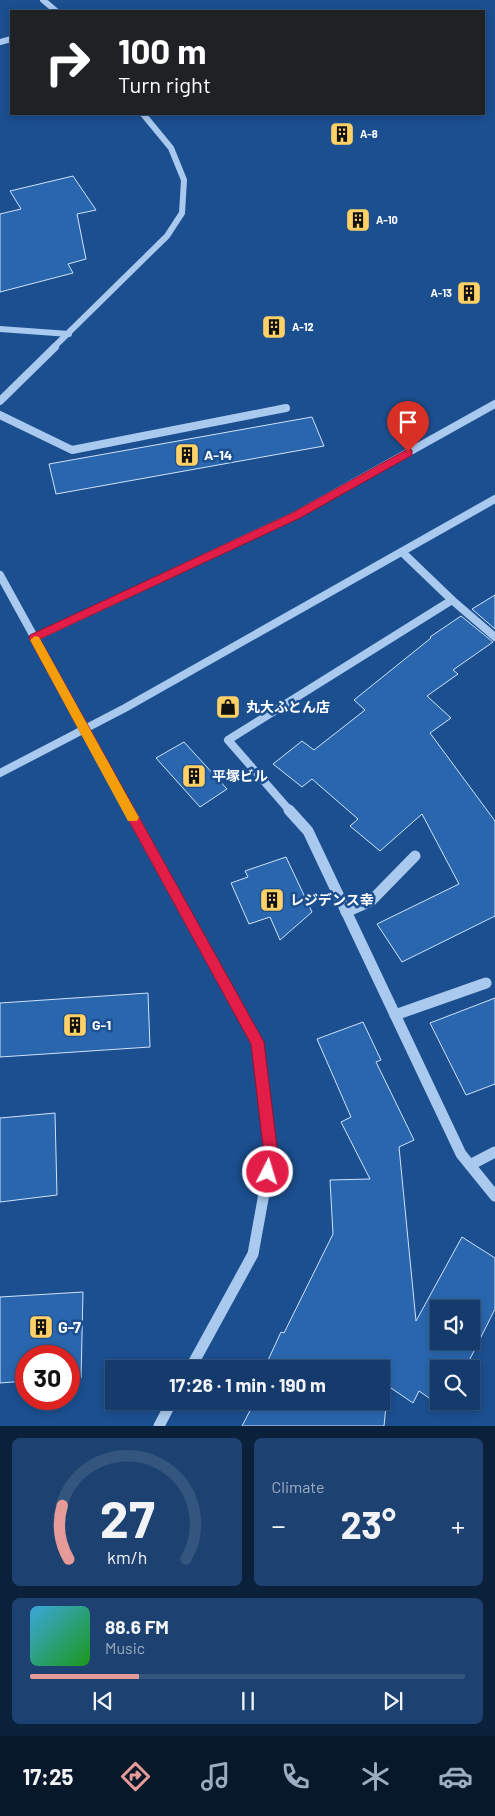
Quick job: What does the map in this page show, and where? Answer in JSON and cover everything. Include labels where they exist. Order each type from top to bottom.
[{"type":"street","points":[[43,0],[55,10]]},
{"type":"street","points":[[0,401],[167,236],[182,213],[184,180],[171,148],[144,115]]},
{"type":"street","points":[[0,329],[69,334]]},
{"type":"street","points":[[34,638],[296,515],[495,404]]},
{"type":"street","points":[[0,415],[72,450],[286,408]]},
{"type":"street","points":[[0,773],[125,708],[495,499]]},
{"type":"street","points":[[402,552],[495,638]]},
{"type":"street","points":[[0,575],[257,1042],[271,1155],[253,1254],[195,1360]]},
{"type":"street","points":[[452,600],[228,740],[308,831],[460,1154],[495,1196]]},
{"type":"street","points":[[346,912],[371,901],[415,856]]},
{"type":"street","points":[[395,1015],[486,983]]},
{"type":"street","points":[[470,1165],[495,1152]]},
{"type":"street","points":[[159,1426],[167,1410]]},
{"type":"building","points":[[73,176],[96,210],[77,214],[86,259],[68,264],[73,273],[0,292],[0,214],[21,209],[10,191]]},
{"type":"building","name":"A-14","points":[[312,417],[324,446],[56,494],[49,464]]},
{"type":"building","points":[[495,595],[495,629],[472,609]]},
{"type":"building","points":[[461,616],[493,642],[453,670],[458,674],[427,696],[451,718],[430,733],[495,821],[495,916],[402,962],[377,924],[459,884],[422,814],[380,851],[350,826],[358,819],[312,779],[302,787],[273,764],[302,741],[314,750],[365,710],[354,700],[430,637]]},
{"type":"building","name":"平塚ビル","points":[[184,742],[227,789],[200,807],[156,758]]},
{"type":"building","name":"レジデンス幸","points":[[286,857],[312,912],[280,940],[270,917],[249,924],[231,883],[248,877],[245,871]]},
{"type":"building","name":"G-1","points":[[148,993],[150,1047],[0,1057],[0,1003]]},
{"type":"building","points":[[495,998],[495,1084],[466,1095],[430,1023]]},
{"type":"building","points":[[363,1022],[381,1060],[376,1062],[414,1140],[399,1147],[416,1321],[462,1237],[495,1258],[495,1309],[480,1339],[480,1300],[430,1300],[430,1350],[474,1350],[470,1360],[430,1360],[430,1399],[419,1391],[413,1403],[390,1387],[390,1360],[268,1360],[281,1332],[284,1333],[333,1234],[330,1180],[370,1179],[341,1122],[351,1117],[317,1039]]},
{"type":"building","points":[[55,1113],[57,1195],[0,1202],[0,1118]]},
{"type":"building","name":"G-7","points":[[83,1292],[81,1378],[80,1345],[15,1345],[15,1382],[0,1383],[0,1297]]},
{"type":"building","points":[[250,1410],[386,1410],[384,1426],[242,1426]]},
{"type":"slow traffic","points":[[35,640],[133,817]]},
{"type":"place","name":"A-8","points":[[342,134]]},
{"type":"place","name":"A-10","points":[[358,220]]},
{"type":"place","name":"A-13","points":[[469,293]]},
{"type":"place","name":"A-12","points":[[274,327]]},
{"type":"place","name":"A-14","points":[[187,455]]},
{"type":"place","name":"丸大ふとん店","points":[[228,707]]},
{"type":"place","name":"平塚ビル","points":[[194,776]]},
{"type":"place","name":"レジデンス幸","points":[[272,900]]},
{"type":"place","name":"G-1","points":[[75,1025]]},
{"type":"place","name":"G-7","points":[[41,1327]]},
{"type":"route","points":[[268,1172],[271,1155],[257,1042],[34,638],[296,515],[408,452]]}]
